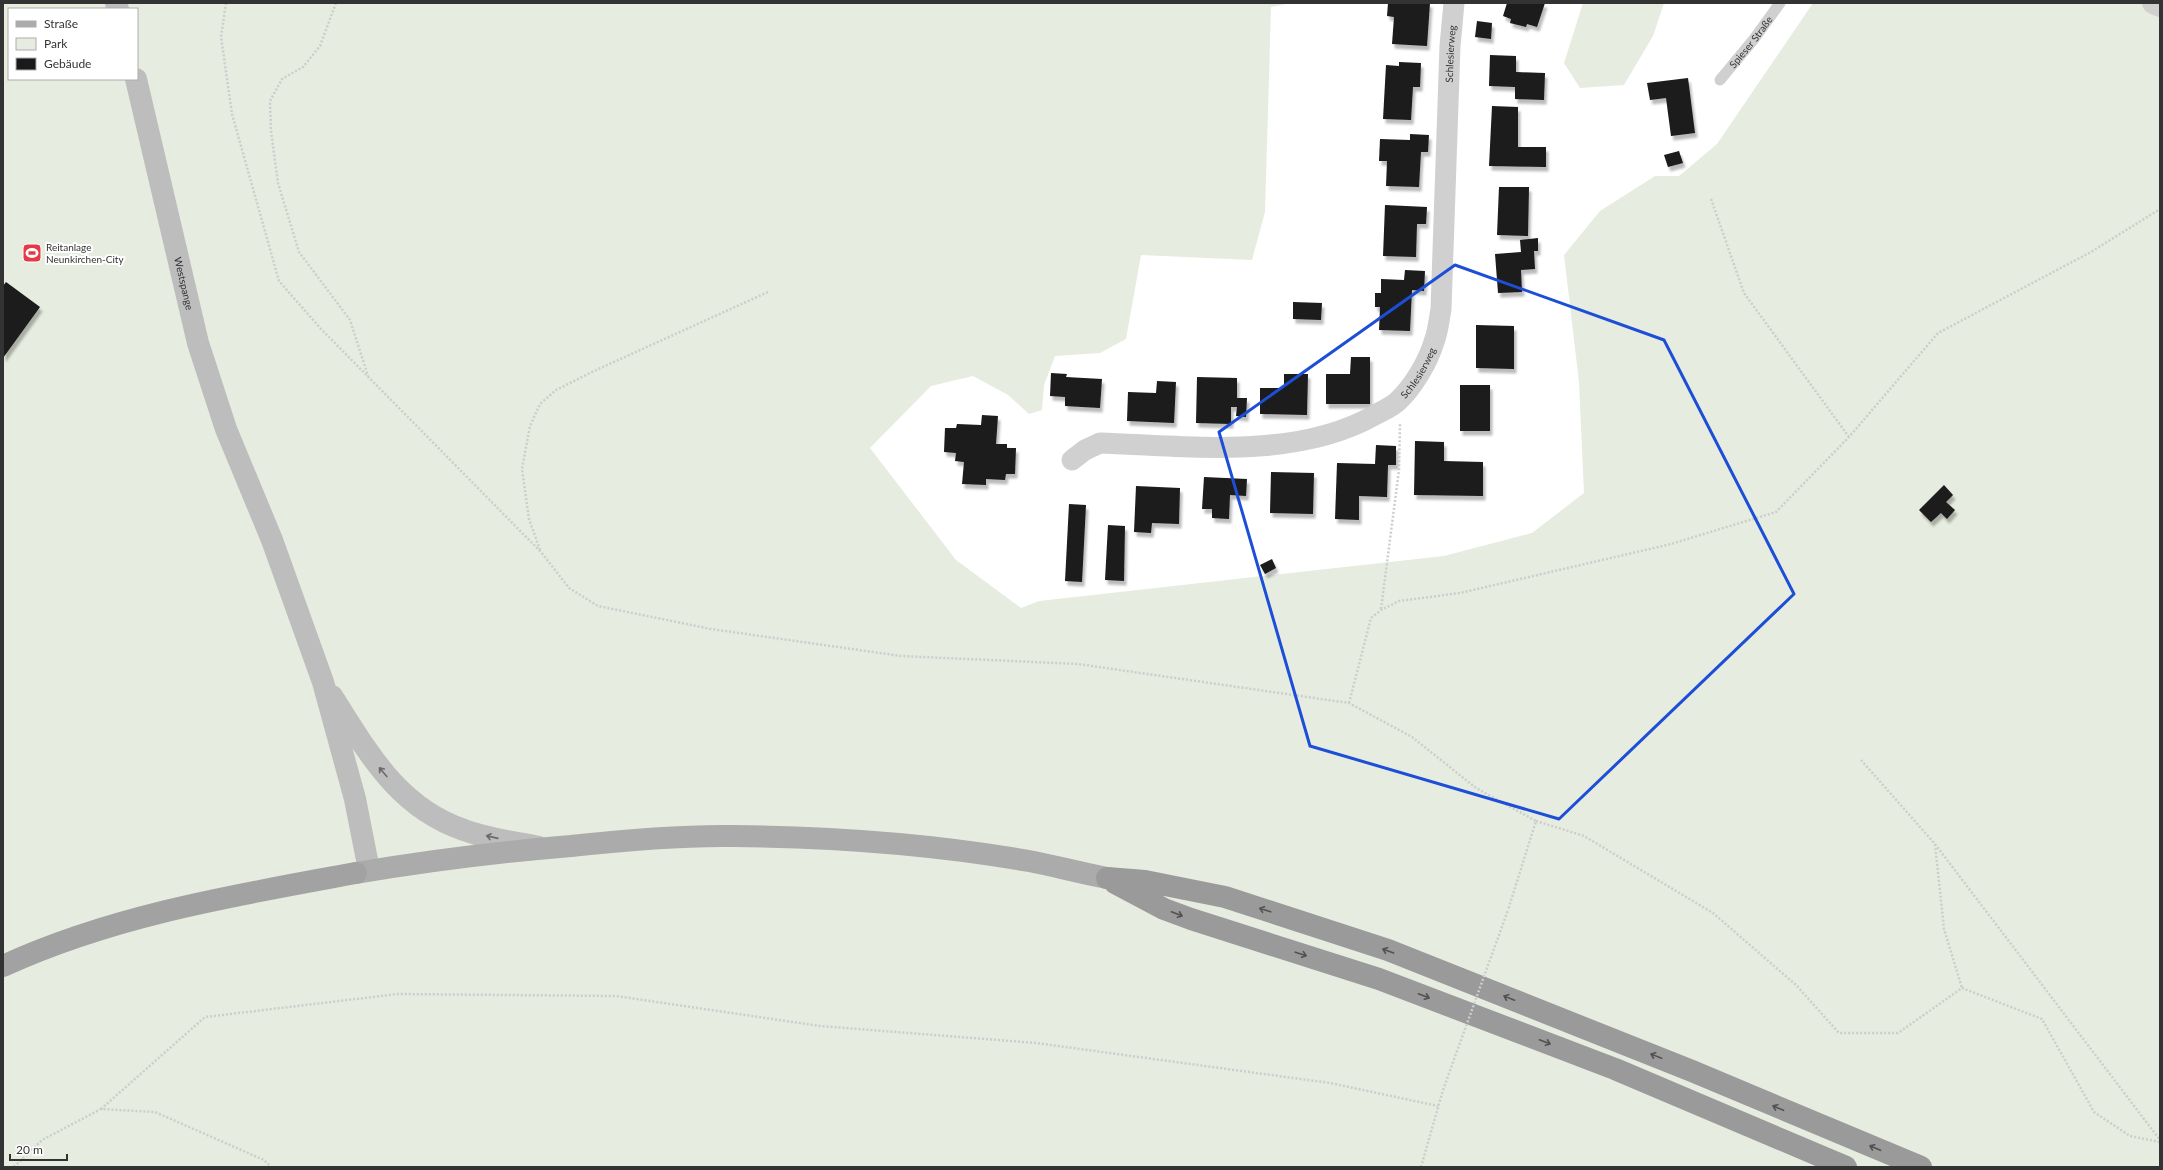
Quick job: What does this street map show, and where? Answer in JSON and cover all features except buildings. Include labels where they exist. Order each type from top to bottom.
[{"type":"highway","points":[[3,966],[75,938],[172,909],[363,872]]},
{"type":"highway","points":[[1107,878],[1164,909],[1379,978],[1615,1069],[1846,1167]]},
{"type":"highway","points":[[1107,878],[1145,881],[1225,897],[1388,950],[1692,1071],[1921,1167]]},
{"type":"main road","name":"Westspange","points":[[136,80],[198,344],[226,429],[289,586],[323,682]]},
{"type":"main road","points":[[323,682],[336,736],[363,872],[544,848],[626,840],[702,836],[815,839],[958,851],[1029,861],[1107,878]]},
{"type":"main road","points":[[323,682],[377,766],[408,799],[426,811],[465,831],[544,848]]},
{"type":"street","name":"Schlesierweg","points":[[1072,460],[1085,450],[1100,443],[1214,447],[1276,445],[1323,436],[1361,423],[1398,402],[1416,378],[1434,343],[1441,309],[1450,46],[1454,3]]},
{"type":"street","points":[[2153,3],[2160,6]]},
{"type":"lane","name":"Spieser Straße","points":[[1720,80],[1754,39],[1780,3]]},
{"type":"path","points":[[226,3],[221,37],[232,114],[279,281],[368,377],[541,552],[569,588],[598,606],[711,629],[901,656],[1078,664],[1349,703],[1412,737],[1476,788],[1536,821],[1584,836],[1713,913],[1796,985],[1839,1033],[1898,1033],[1962,988]]},
{"type":"path","points":[[336,3],[332,9],[320,46],[303,67],[282,79],[270,101],[271,131],[278,183],[299,252],[350,320],[368,377]]},
{"type":"path","points":[[1712,199],[1744,293],[1849,437]]},
{"type":"path","points":[[1349,703],[1371,618],[1381,610],[1399,601],[1460,593],[1671,544],[1776,512],[1849,437],[1938,333],[2091,252],[2160,209]]},
{"type":"path","points":[[541,552],[528,519],[522,469],[530,426],[540,404],[556,390],[588,374],[768,292]]},
{"type":"path","points":[[1381,610],[1399,470],[1400,411],[1398,402]]},
{"type":"path","points":[[1861,760],[1934,844],[2160,1141]]},
{"type":"path","points":[[1421,1167],[1443,1090],[1508,910],[1536,821]]},
{"type":"path","points":[[1934,844],[1944,929],[1962,988]]},
{"type":"path","points":[[1962,988],[2042,1019],[2094,1112],[2130,1136],[2160,1141]]},
{"type":"path","points":[[14,1167],[42,1140],[101,1109],[206,1017],[398,994],[616,996],[820,1026],[1036,1042],[1330,1083],[1438,1106]]},
{"type":"path","points":[[101,1109],[155,1112],[264,1160],[271,1167]]},
{"type":"highlighted area","points":[[1455,265],[1664,340],[1794,594],[1559,819],[1310,746],[1219,432]]},
{"type":"green space","points":[[3,3],[1291,3],[1271,7],[1265,212],[1252,260],[1141,255],[1126,339],[1100,353],[1055,356],[1044,385],[1042,410],[1029,414],[1008,395],[973,376],[931,386],[870,448],[956,560],[1021,608],[1039,601],[1444,556],[1532,533],[1584,493],[1579,382],[1564,255],[1600,211],[1655,176],[1679,176],[1717,144],[1813,3],[2160,3],[2160,1167],[3,1167]]},
{"type":"green space","points":[[1583,3],[1664,3],[1653,36],[1624,85],[1580,88],[1564,63]]},
{"type":"place","name":"Reitanlage Neunkirchen-City","points":[[32,253]]}]
